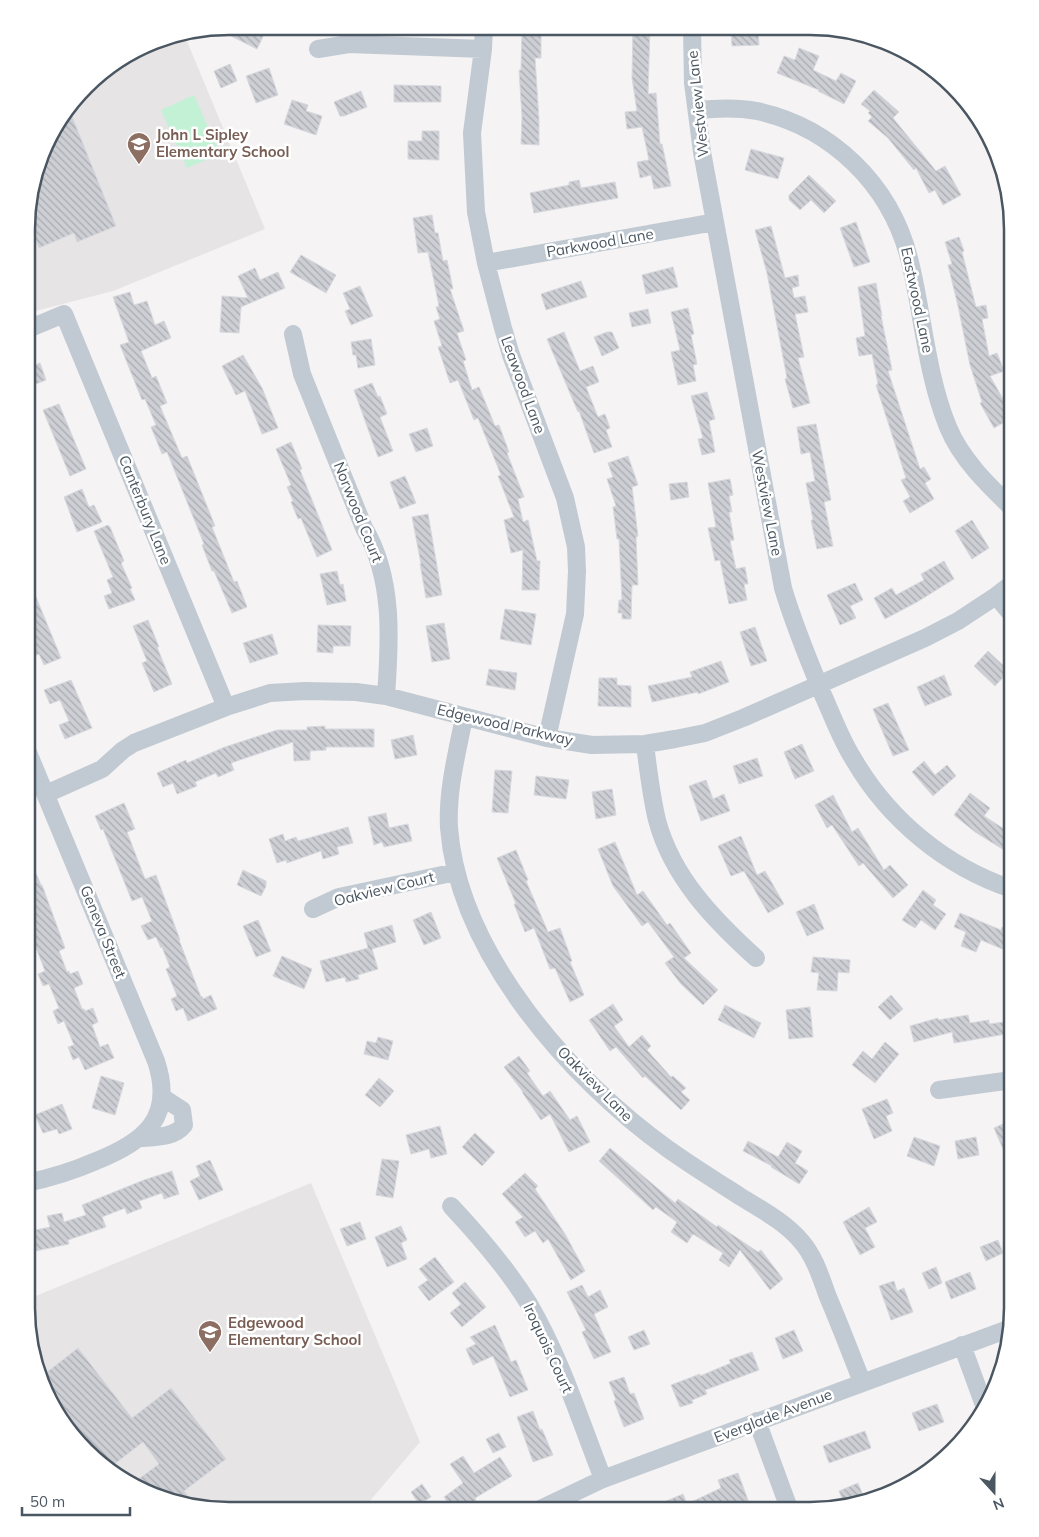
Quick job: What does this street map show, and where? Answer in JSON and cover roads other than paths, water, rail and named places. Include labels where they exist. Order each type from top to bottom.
[{"type":"street","name":"Leawood Lane","points":[[484,35],[472,133],[476,212],[495,301],[511,355],[565,498],[576,547],[575,614],[546,738]]},
{"type":"street","name":"Westview Lane","points":[[692,35],[692,67],[702,152],[783,588],[799,637],[853,759],[882,801],[903,824],[949,859],[988,881],[1004,886]]},
{"type":"street","points":[[318,49],[349,44],[483,49]]},
{"type":"street","name":"Eastwood Lane","points":[[697,110],[721,108],[747,110],[783,118],[823,138],[854,162],[868,177],[882,195],[892,214],[902,235],[909,257],[935,388],[948,429],[961,453],[1004,499]]},
{"type":"street","name":"Parkwood Lane","points":[[486,263],[715,222]]},
{"type":"street","name":"Canterbury Lane","points":[[35,325],[64,314],[226,707]]},
{"type":"street","name":"Norwood Court","points":[[293,334],[302,374],[364,528],[373,542],[381,570],[387,600],[389,626],[386,696]]},
{"type":"street","name":"Edgewood Parkway","points":[[46,794],[102,769],[123,750],[134,743],[226,707],[270,693],[305,691],[356,692],[386,696],[546,738],[592,744],[644,744],[705,733],[925,638],[958,621],[1004,590]]},
{"type":"street","points":[[996,596],[1004,605]]},
{"type":"street","name":"Oakview Lane","points":[[464,717],[450,789],[450,829],[456,872],[468,908],[493,959],[542,1028],[616,1108],[697,1169],[774,1217],[802,1242],[816,1265],[862,1382]]},
{"type":"street","points":[[644,744],[657,821],[677,866],[688,886],[713,918],[756,958]]},
{"type":"street","name":"Geneva Street","points":[[35,769],[156,1062],[163,1086],[157,1116],[140,1138]]},
{"type":"street","name":"Oakview Court","points":[[313,909],[339,898],[456,872]]},
{"type":"street","points":[[939,1090],[1004,1081]]},
{"type":"street","points":[[35,1181],[75,1170],[122,1151],[140,1138],[170,1135],[180,1131],[184,1125],[182,1110],[162,1097]]},
{"type":"street","name":"Iroquois Court","points":[[452,1206],[493,1254],[533,1312],[553,1352],[603,1479]]},
{"type":"street","name":"Everglade Avenue","points":[[555,1502],[603,1479],[1002,1331]]},
{"type":"street","points":[[962,1345],[982,1399]]},
{"type":"street","points":[[757,1421],[787,1502]]},
{"type":"place","name":"John L Sipley Elementary School","points":[[139,165]]},
{"type":"place","name":"Edgewood Elementary School","points":[[210,1353]]}]
